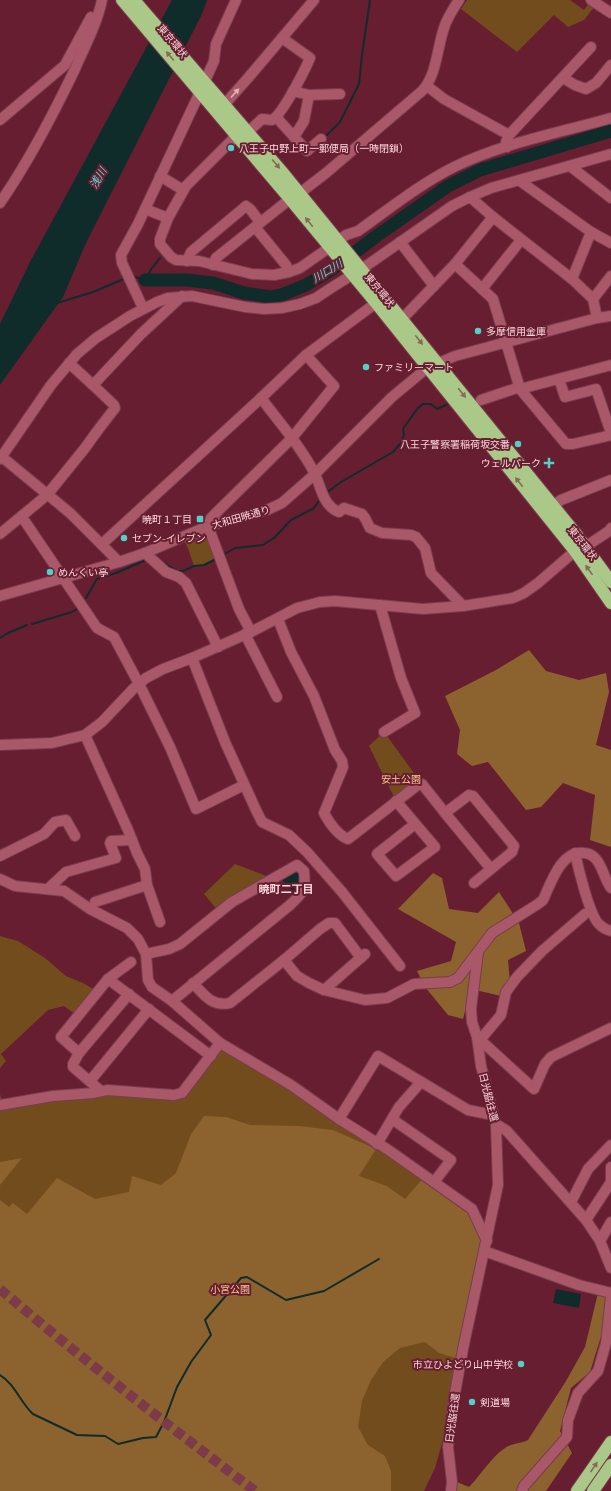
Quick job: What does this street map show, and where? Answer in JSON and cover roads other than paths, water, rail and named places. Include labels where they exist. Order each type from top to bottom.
[{"type":"highway","name":"東京環状","points":[[122,0],[243,134],[336,247],[402,319],[432,365]]},
{"type":"highway","name":"東京環状","points":[[134,0],[199,84],[224,105],[243,134]]},
{"type":"highway","name":"東京環状","points":[[356,270],[376,303],[432,365],[580,549],[611,582]]},
{"type":"highway","name":"東京環状","points":[[580,549],[611,603]]},
{"type":"highway","points":[[578,1491],[611,1442]]},
{"type":"highway","points":[[593,1491],[611,1465]]},
{"type":"street","points":[[0,203],[11,188],[64,91],[97,19],[102,0]]},
{"type":"street","points":[[143,307],[120,258],[122,251],[145,209],[199,84],[214,61],[216,44],[236,0]]},
{"type":"street","points":[[224,105],[314,0]]},
{"type":"street","points":[[213,265],[216,258],[258,224],[326,173],[415,98],[427,86],[432,74],[444,28],[459,0]]},
{"type":"street","points":[[591,0],[607,7]]},
{"type":"street","points":[[0,120],[65,65],[94,11]]},
{"type":"street","points":[[282,38],[310,58],[276,117],[272,120],[262,119],[243,134],[183,190],[168,218],[160,239],[160,244],[173,259],[213,265],[257,275],[274,275],[289,272],[336,247],[346,235],[358,231],[446,172],[474,159],[507,147],[611,118]]},
{"type":"street","points":[[507,147],[506,142],[509,135],[591,47]]},
{"type":"street","points":[[563,78],[586,89],[596,83],[611,65]]},
{"type":"street","points":[[427,86],[444,99],[509,135]]},
{"type":"street","points":[[292,91],[309,95],[340,94]]},
{"type":"street","points":[[294,136],[304,121],[309,95]]},
{"type":"street","points":[[276,117],[307,151],[321,139]]},
{"type":"street","points":[[119,562],[70,513],[1,458],[51,385],[69,363],[96,338],[143,307],[156,302],[182,296],[205,298],[251,308],[264,309],[282,308],[316,298],[452,206],[470,197],[491,188],[611,154]]},
{"type":"street","points":[[570,166],[611,198]]},
{"type":"street","points":[[160,176],[183,190]]},
{"type":"street","points":[[520,181],[591,232],[611,243]]},
{"type":"street","points":[[470,197],[572,280],[593,300],[596,318]]},
{"type":"street","points":[[187,261],[191,252],[246,206],[250,209],[289,272]]},
{"type":"street","points":[[145,209],[168,218]]},
{"type":"street","points":[[402,319],[455,264],[493,217]]},
{"type":"street","points":[[572,280],[591,232]]},
{"type":"street","points":[[482,289],[521,240]]},
{"type":"street","points":[[400,242],[434,286]]},
{"type":"street","points":[[455,264],[493,299],[520,388],[566,444],[573,444],[611,434],[596,389],[565,397],[559,379]]},
{"type":"street","points":[[593,300],[611,276]]},
{"type":"street","points":[[93,385],[141,334],[182,296]]},
{"type":"street","points":[[102,544],[306,355],[376,303]]},
{"type":"street","name":"大和田暁通り","points":[[0,596],[62,577],[119,562],[149,556],[208,526],[267,510],[282,503],[315,474],[392,397],[432,365],[455,356],[596,318],[611,316]]},
{"type":"street","points":[[277,696],[248,633],[208,526],[211,518],[292,438],[334,386],[306,355]]},
{"type":"street","points":[[0,534],[47,494],[85,448],[115,408],[114,405],[69,363]]},
{"type":"street","points":[[481,400],[520,388],[611,365]]},
{"type":"street","points":[[261,398],[292,438],[315,474],[324,498],[335,511],[339,512],[344,508],[358,512],[365,518],[370,528],[378,532],[411,535],[416,537],[425,548],[431,573],[463,606]]},
{"type":"street","points":[[548,509],[561,500],[611,480]]},
{"type":"street","points":[[22,516],[97,628],[114,637],[170,747],[196,809],[244,785]]},
{"type":"street","points":[[0,745],[52,743],[85,735],[102,722],[146,678],[163,669],[248,633],[297,608],[320,602],[335,601],[423,609],[463,606],[513,598],[548,576],[580,549],[609,531],[611,528]]},
{"type":"street","points":[[149,556],[166,572],[179,577],[186,583],[218,646]]},
{"type":"street","points":[[380,605],[401,678],[415,713],[384,732]]},
{"type":"street","points":[[278,619],[291,652],[314,696],[335,750],[342,761],[343,767],[324,812],[329,823],[344,838],[348,839],[410,789],[422,784],[491,869]]},
{"type":"street","points":[[192,658],[225,742],[262,822],[289,835],[307,852],[342,892],[400,966]]},
{"type":"street","points":[[85,735],[145,869],[147,885],[160,922]]},
{"type":"street","points":[[445,813],[469,795],[473,796],[514,846],[512,852],[474,883]]},
{"type":"street","points":[[396,801],[435,847],[396,876],[377,854],[415,824]]},
{"type":"street","points":[[0,856],[44,834],[55,822],[66,820],[75,836]]},
{"type":"street","points":[[49,888],[66,872],[116,858],[110,843],[111,841],[132,840]]},
{"type":"street","points":[[284,960],[297,976],[324,990],[365,1000],[387,998],[413,982],[450,982],[458,978],[479,947],[492,933],[543,900],[562,862],[575,853],[588,853],[594,857],[599,863],[611,888]]},
{"type":"street","points":[[575,853],[584,892],[598,925],[610,933]]},
{"type":"street","points":[[146,954],[168,946],[180,944],[232,902],[297,865],[304,870],[305,881],[303,892],[290,905],[192,983],[172,1001]]},
{"type":"street","points":[[0,879],[15,886],[49,888],[64,891],[90,909],[126,928],[138,939],[146,954],[148,980],[152,987],[172,1001],[220,1043],[291,1084],[339,1119],[472,1209],[485,1246],[579,1285],[611,1293]]},
{"type":"street","points":[[95,902],[147,885]]},
{"type":"street","points":[[585,914],[542,951],[517,977],[506,992],[501,1016],[479,1039],[534,1089],[545,1064],[551,1057],[611,1028]]},
{"type":"street","points":[[192,983],[214,1002],[224,1004],[235,1000],[320,929],[329,923],[335,923],[364,956],[324,990]]},
{"type":"street","name":"日光脇往還","points":[[452,1491],[448,1447],[453,1404],[463,1349],[498,1185],[494,1120],[491,1102],[481,1066],[479,1039],[472,1022],[471,1009],[479,947]]},
{"type":"street","points":[[79,1053],[61,1037],[108,979],[131,962]]},
{"type":"street","points":[[108,979],[211,1056]]},
{"type":"street","points":[[101,1091],[73,1067],[73,1064],[79,1053],[129,994]]},
{"type":"street","points":[[90,1082],[149,1009]]},
{"type":"street","points":[[0,1105],[53,1096],[107,1090],[174,1095],[182,1093],[220,1043]]},
{"type":"street","points":[[339,1119],[378,1056],[468,1110],[494,1120],[507,1131],[586,1220],[606,1251],[611,1268]]},
{"type":"street","points":[[377,1144],[399,1107],[421,1082]]},
{"type":"street","points":[[392,1119],[451,1160],[434,1182]]},
{"type":"street","points":[[571,1202],[588,1169],[611,1145]]},
{"type":"street","points":[[586,1220],[611,1182],[611,1167]]},
{"type":"street","points":[[600,1241],[611,1222]]},
{"type":"street","points":[[522,1491],[524,1486],[567,1436],[568,1420],[578,1393],[598,1371],[606,1343],[611,1296]]},
{"type":"water","name":"浅川","points":[[172,0],[207,0],[202,14],[86,243],[63,297],[0,385],[0,324],[30,262]]},
{"type":"water","points":[[297,865],[304,871],[297,898],[279,876]]},
{"type":"water","points":[[556,1289],[581,1294],[579,1308],[553,1303]]},
{"type":"waterway","points":[[327,135],[340,122],[359,84],[370,0]]},
{"type":"waterway","name":"川口川","points":[[145,280],[186,280],[213,283],[244,293],[271,297],[284,294],[306,285],[331,270],[448,186],[480,170],[611,131]]},
{"type":"waterway","points":[[132,276],[145,280],[160,258]]},
{"type":"waterway","name":"川口川","points":[[57,303],[93,292],[126,278]]},
{"type":"waterway","points":[[326,493],[341,482],[393,452],[401,443],[404,435],[403,429],[417,409],[423,404],[431,404],[437,409],[448,404]]},
{"type":"waterway","points":[[223,555],[235,548],[263,545],[274,538],[291,520],[314,508],[321,498]]},
{"type":"waterway","points":[[161,561],[177,571],[183,571],[194,566],[204,565],[216,559]]},
{"type":"waterway","points":[[86,598],[97,579],[116,573],[146,560]]},
{"type":"waterway","points":[[32,624],[72,612],[79,608]]},
{"type":"waterway","points":[[0,638],[27,625]]},
{"type":"waterway","points":[[0,1375],[10,1383],[24,1404],[33,1414],[77,1435],[105,1436],[118,1444],[143,1438],[156,1437],[164,1422],[177,1387],[191,1362],[211,1335],[205,1320],[241,1278],[247,1277],[286,1300],[324,1291],[379,1259]]},
{"type":"tunnel","points":[[0,1289],[126,1392],[255,1491]]},
{"type":"place","name":"八王子中野上町一郵便局（一時閉鎖）","points":[[231,148]]},
{"type":"place","name":"多摩信用金庫","points":[[478,331]]},
{"type":"place","name":"ファミリーマート","points":[[366,367]]},
{"type":"place","name":"八王子警察署稲荷坂交番","points":[[518,444]]},
{"type":"place","name":"ウェルパーク","points":[[549,463]]},
{"type":"place","name":"暁町１丁目","points":[[200,519]]},
{"type":"place","name":"セブン-イレブン","points":[[124,538]]},
{"type":"place","name":"めんくい亭","points":[[50,572]]},
{"type":"place","name":"市立ひよどり山中学校","points":[[521,1364]]},
{"type":"place","name":"剣道場","points":[[472,1402]]},
{"type":"district","name":"暁町二丁目","points":[[286,889]]},
{"type":"park label","name":"安土公園","points":[[401,779]]},
{"type":"park label","name":"小宮公園","points":[[230,1289]]}]
